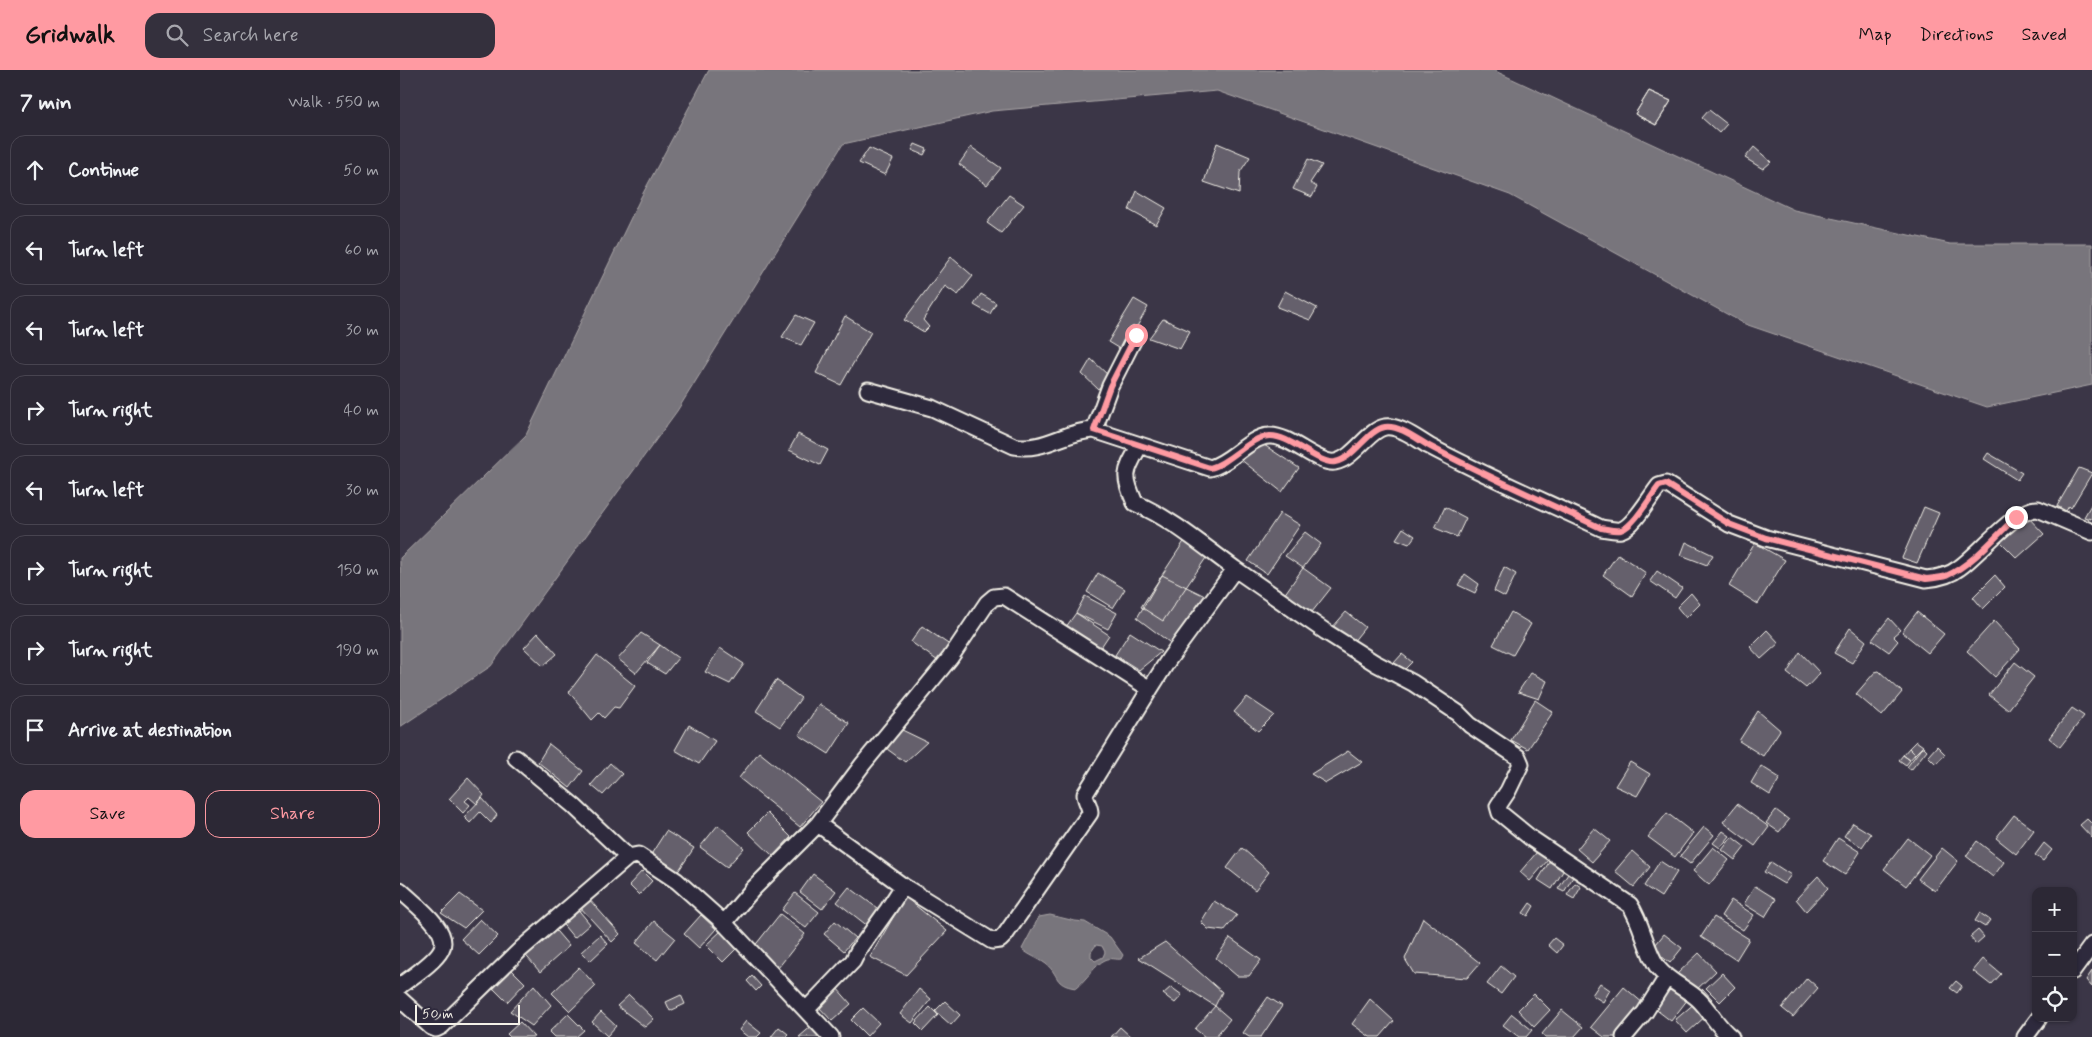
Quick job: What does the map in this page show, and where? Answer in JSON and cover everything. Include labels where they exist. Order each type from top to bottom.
[{"type":"street","points":[[1094,430],[1110,386],[1136,335]]},
{"type":"street","points":[[868,390],[932,408],[996,439],[1026,448],[1044,445],[1082,430],[1094,430],[1210,468],[1220,466],[1258,440],[1268,436],[1278,436],[1325,460],[1335,462],[1350,454],[1374,433],[1384,427],[1395,427],[1444,453],[1601,528],[1614,531],[1630,525],[1659,486],[1666,484],[1729,524],[1766,538],[1926,579],[1944,577],[1958,570],[2016,517],[2032,508],[2092,532]]},
{"type":"street","points":[[1140,445],[1126,470],[1126,485],[1135,503],[1172,523],[1235,569],[1375,664],[1413,683],[1458,712],[1470,725],[1518,757],[1521,764],[1508,791],[1498,806],[1500,813],[1532,839],[1630,905],[1639,918],[1645,941],[1658,968],[1667,977],[1699,1000],[1716,1022],[1731,1037]]},
{"type":"street","points":[[818,824],[903,886],[992,941],[1000,940],[1090,813],[1090,807],[1085,800],[1085,794],[1169,659],[1235,569]]},
{"type":"street","points":[[724,923],[758,884],[818,824],[863,764],[950,658],[987,603],[994,597],[1004,596],[1070,640],[1150,689]]},
{"type":"street","points":[[516,758],[574,806],[628,856]]},
{"type":"street","points":[[400,999],[436,1030],[521,950],[628,856],[638,855],[677,881],[724,923],[831,1037]]},
{"type":"street","points":[[806,1010],[853,962],[858,951],[903,886]]},
{"type":"street","points":[[400,890],[440,928],[443,939],[441,950],[433,960],[400,986]]},
{"type":"street","points":[[2077,966],[2092,946]]},
{"type":"street","points":[[1624,1037],[1645,1012],[1667,977]]},
{"type":"street","points":[[2025,1037],[2036,1022]]},
{"type":"shaded area","points":[[709,70],[1493,70],[1794,210],[1950,244],[2092,244],[2092,385],[1987,407],[1745,324],[1510,195],[1217,91],[992,111],[843,144],[677,411],[491,666],[400,727],[400,558],[526,435],[641,197]]},
{"type":"shaded area","points":[[1050,915],[1085,922],[1110,937],[1123,955],[1121,959],[1109,959],[1102,962],[1076,988],[1064,985],[1046,964],[1022,949],[1039,917]],"holes":[[[1096,945],[1102,946],[1105,952],[1103,957],[1095,961],[1091,957],[1091,952]]]},
{"type":"building","points":[[1649,91],[1671,101],[1656,125],[1635,114]]},
{"type":"building","points":[[1649,91],[1671,101],[1656,125],[1635,114]]},
{"type":"building","points":[[1709,110],[1727,124],[1719,133],[1702,118]]},
{"type":"building","points":[[1217,143],[1250,157],[1240,172],[1239,194],[1204,182]]},
{"type":"building","points":[[915,144],[927,149],[924,155],[912,150]]},
{"type":"building","points":[[971,147],[1001,168],[987,185],[959,164]]},
{"type":"building","points":[[1754,147],[1771,162],[1763,169],[1745,158]]},
{"type":"building","points":[[869,148],[893,159],[885,175],[859,163]]},
{"type":"building","points":[[1308,159],[1322,165],[1310,183],[1317,187],[1312,197],[1293,189]]},
{"type":"building","points":[[1137,191],[1166,208],[1156,225],[1129,210]]},
{"type":"building","points":[[1009,195],[1024,205],[1001,233],[987,223]]},
{"type":"building","points":[[951,257],[973,276],[958,295],[945,286],[923,320],[929,327],[924,332],[904,320]]},
{"type":"building","points":[[1285,291],[1317,308],[1310,320],[1277,307]]},
{"type":"building","points":[[981,294],[996,303],[990,314],[974,305]]},
{"type":"building","points":[[1134,299],[1148,307],[1123,351],[1108,342]]},
{"type":"building","points":[[796,315],[814,323],[801,345],[782,337]]},
{"type":"building","points":[[845,316],[871,332],[841,385],[816,373]]},
{"type":"building","points":[[1163,319],[1190,331],[1180,349],[1149,338]]},
{"type":"building","points":[[1091,359],[1109,376],[1098,389],[1082,374]]},
{"type":"building","points":[[798,434],[828,450],[820,465],[789,450]]},
{"type":"building","points":[[1261,443],[1299,468],[1282,492],[1240,459]]},
{"type":"building","points":[[1988,453],[2022,473],[2017,480],[1984,459]]},
{"type":"building","points":[[2079,468],[2092,473],[2071,508],[2069,506],[2066,511],[2057,506]]},
{"type":"building","points":[[2092,503],[2091,519],[2084,517]]},
{"type":"building","points":[[1445,507],[1466,518],[1457,537],[1435,528]]},
{"type":"building","points":[[1924,507],[1939,513],[1917,563],[1902,558]]},
{"type":"building","points":[[1280,513],[1300,525],[1267,574],[1248,561]]},
{"type":"building","points":[[2026,515],[2044,534],[2017,558],[1998,539]]},
{"type":"building","points":[[1403,528],[1415,536],[1409,544],[1396,539]]},
{"type":"building","points":[[1305,532],[1321,544],[1303,568],[1285,556]]},
{"type":"building","points":[[1185,540],[1208,555],[1163,621],[1141,607]]},
{"type":"building","points":[[1686,542],[1713,555],[1707,565],[1681,555]]},
{"type":"building","points":[[1755,543],[1785,560],[1758,604],[1729,586]]},
{"type":"building","points":[[1618,554],[1646,573],[1632,596],[1603,575]]},
{"type":"building","points":[[1504,567],[1516,574],[1505,597],[1494,591]]},
{"type":"building","points":[[1303,568],[1331,588],[1312,612],[1284,595]]},
{"type":"building","points":[[1657,571],[1682,588],[1675,598],[1650,581]]},
{"type":"building","points":[[1098,573],[1125,589],[1113,608],[1087,592]]},
{"type":"building","points":[[1465,574],[1479,584],[1475,593],[1458,585]]},
{"type":"building","points":[[1162,575],[1209,598],[1173,645],[1137,618]]},
{"type":"building","points":[[1995,575],[2005,587],[1983,609],[1973,597]]},
{"type":"building","points":[[1691,593],[1700,604],[1686,618],[1677,607]]},
{"type":"building","points":[[1085,596],[1117,613],[1108,629],[1076,613]]},
{"type":"building","points":[[1346,612],[1365,627],[1353,642],[1332,628]]},
{"type":"building","points":[[1511,612],[1531,624],[1513,655],[1493,645]]},
{"type":"building","points":[[1917,612],[1944,634],[1928,653],[1902,632]]},
{"type":"building","points":[[1076,613],[1109,635],[1097,653],[1063,631]]},
{"type":"building","points":[[1889,618],[1900,630],[1893,636],[1898,641],[1889,652],[1872,640]]},
{"type":"building","points":[[1994,621],[2020,649],[1995,677],[1967,651]]},
{"type":"building","points":[[922,626],[954,648],[938,661],[911,642]]},
{"type":"building","points":[[1850,628],[1866,641],[1852,663],[1834,653]]},
{"type":"building","points":[[1767,630],[1779,643],[1761,659],[1750,647]]},
{"type":"building","points":[[1130,632],[1161,652],[1139,670],[1115,655]]},
{"type":"building","points":[[538,633],[557,654],[543,666],[524,648]]},
{"type":"building","points":[[641,633],[660,645],[636,673],[618,659]]},
{"type":"building","points":[[660,645],[678,658],[665,674],[647,663]]},
{"type":"building","points":[[720,648],[744,664],[730,684],[705,672]]},
{"type":"building","points":[[1800,652],[1820,673],[1806,688],[1787,673]]},
{"type":"building","points":[[1402,654],[1412,662],[1402,672],[1393,664]]},
{"type":"building","points":[[597,655],[635,686],[619,708],[614,707],[604,718],[599,713],[592,720],[569,692]]},
{"type":"building","points":[[2015,662],[2034,677],[2008,710],[1989,695]]},
{"type":"building","points":[[1879,671],[1902,692],[1882,716],[1856,694],[1875,672]]},
{"type":"building","points":[[1531,673],[1547,681],[1539,699],[1518,692]]},
{"type":"building","points":[[776,680],[801,698],[780,727],[756,711]]},
{"type":"building","points":[[1247,697],[1274,715],[1258,731],[1234,712]]},
{"type":"building","points":[[1535,700],[1553,712],[1528,749],[1511,740]]},
{"type":"building","points":[[819,704],[849,723],[829,754],[799,735]]},
{"type":"building","points":[[2072,708],[2084,716],[2060,747],[2049,738]]},
{"type":"building","points":[[1758,711],[1780,730],[1763,756],[1739,741]]},
{"type":"building","points":[[689,725],[715,741],[699,764],[675,750]]},
{"type":"building","points":[[900,729],[927,742],[905,762],[887,749]]},
{"type":"building","points":[[1916,741],[1923,746],[1915,754],[1909,748]]},
{"type":"building","points":[[549,744],[583,771],[570,788],[538,762]]},
{"type":"building","points":[[1923,746],[1927,750],[1911,770],[1907,767]]},
{"type":"building","points":[[1937,746],[1945,754],[1936,764],[1928,756]]},
{"type":"building","points":[[1909,748],[1915,754],[1910,760],[1903,755]]},
{"type":"building","points":[[1348,751],[1362,762],[1326,783],[1311,774]]},
{"type":"building","points":[[759,752],[821,802],[800,827],[739,778]]},
{"type":"building","points":[[1903,755],[1910,760],[1906,765],[1899,760]]},
{"type":"building","points":[[1630,762],[1650,774],[1637,796],[1615,786]]},
{"type":"building","points":[[610,763],[622,774],[603,795],[591,785]]},
{"type":"building","points":[[1761,766],[1780,778],[1770,795],[1751,783]]},
{"type":"building","points":[[468,778],[484,795],[477,804],[469,797],[465,801],[470,805],[463,813],[449,799]]},
{"type":"building","points":[[482,798],[497,815],[491,823],[480,812],[470,823],[464,817]]},
{"type":"building","points":[[1737,804],[1769,827],[1755,846],[1723,822]]},
{"type":"building","points":[[1776,810],[1789,820],[1779,832],[1766,823]]},
{"type":"building","points":[[767,813],[791,837],[773,856],[748,832]]},
{"type":"building","points":[[1667,813],[1693,833],[1675,857],[1648,837]]},
{"type":"building","points":[[2014,815],[2034,830],[2016,854],[1996,838]]},
{"type":"building","points":[[2087,819],[2092,824],[2092,838],[2080,825]]},
{"type":"building","points":[[1853,823],[1871,834],[1862,847],[1844,836]]},
{"type":"building","points":[[718,825],[744,848],[727,867],[700,847]]},
{"type":"building","points":[[1704,827],[1714,835],[1690,864],[1680,856]]},
{"type":"building","points":[[1594,828],[1610,841],[1592,862],[1577,849]]},
{"type":"building","points":[[666,831],[694,848],[677,873],[650,856]]},
{"type":"building","points":[[1723,831],[1730,836],[1720,848],[1713,843]]},
{"type":"building","points":[[1732,837],[1745,847],[1735,860],[1722,850]]},
{"type":"building","points":[[1838,838],[1860,852],[1845,875],[1823,861]]},
{"type":"building","points":[[1908,838],[1930,855],[1906,886],[1884,869]]},
{"type":"building","points":[[1977,841],[2004,862],[1993,877],[1966,856]]},
{"type":"building","points":[[2044,843],[2052,850],[2043,861],[2035,855]]},
{"type":"building","points":[[1713,847],[1729,860],[1709,885],[1693,871]]},
{"type":"building","points":[[1242,848],[1269,872],[1255,890],[1227,868]]},
{"type":"building","points":[[1942,848],[1958,861],[1935,891],[1918,879]]},
{"type":"building","points":[[1632,851],[1650,867],[1634,887],[1615,871]]},
{"type":"building","points":[[1537,852],[1548,860],[1530,881],[1520,872]]},
{"type":"building","points":[[1551,859],[1565,868],[1552,889],[1538,880]]},
{"type":"building","points":[[1660,861],[1677,872],[1661,897],[1644,886]]},
{"type":"building","points":[[1771,862],[1791,875],[1784,884],[1764,872]]},
{"type":"building","points":[[642,871],[652,881],[639,895],[629,885]]},
{"type":"building","points":[[813,874],[836,891],[822,909],[800,892]]},
{"type":"building","points":[[1568,874],[1573,877],[1564,892],[1558,889]]},
{"type":"building","points":[[1818,876],[1828,888],[1806,911],[1796,899]]},
{"type":"building","points":[[1575,883],[1581,887],[1574,899],[1567,895]]},
{"type":"building","points":[[1755,886],[1776,899],[1765,917],[1744,904]]},
{"type":"building","points":[[849,887],[881,911],[869,927],[837,902]]},
{"type":"building","points":[[795,893],[819,912],[806,928],[782,910]]},
{"type":"building","points":[[460,894],[482,910],[464,928],[441,913]]},
{"type":"building","points":[[905,897],[947,931],[906,975],[870,957]]},
{"type":"building","points":[[588,898],[620,934],[612,942],[579,906]]},
{"type":"building","points":[[1731,900],[1754,915],[1743,930],[1721,916]]},
{"type":"building","points":[[1214,901],[1237,915],[1224,931],[1208,929],[1201,922]]},
{"type":"building","points":[[1530,903],[1534,906],[1528,916],[1523,913]]},
{"type":"building","points":[[576,907],[590,924],[574,938],[560,921]]},
{"type":"building","points":[[1980,913],[1990,920],[1985,927],[1975,921]]},
{"type":"building","points":[[780,914],[805,934],[778,968],[753,948]]},
{"type":"building","points":[[701,915],[716,929],[699,948],[684,934]]},
{"type":"building","points":[[1714,917],[1749,939],[1736,960],[1701,937]]},
{"type":"building","points":[[1423,918],[1480,963],[1467,978],[1414,974],[1405,959]]},
{"type":"building","points":[[480,919],[498,936],[479,955],[461,939]]},
{"type":"building","points":[[654,921],[675,938],[657,960],[636,943]]},
{"type":"building","points":[[835,921],[855,938],[844,951],[824,934]]},
{"type":"building","points":[[551,925],[569,946],[540,972],[522,951]]},
{"type":"building","points":[[722,930],[738,947],[723,962],[706,945]]},
{"type":"building","points":[[1978,930],[1984,937],[1976,944],[1970,937]]},
{"type":"building","points":[[1664,934],[1682,948],[1670,963],[1652,949]]},
{"type":"building","points":[[600,935],[608,944],[590,961],[581,952]]},
{"type":"building","points":[[1230,938],[1261,960],[1249,976],[1237,976],[1216,958]]},
{"type":"building","points":[[1554,938],[1563,945],[1557,953],[1548,945]]},
{"type":"building","points":[[1165,942],[1222,992],[1215,1006],[1139,958]]},
{"type":"building","points":[[1699,953],[1716,971],[1694,992],[1677,974]]},
{"type":"building","points":[[1983,959],[2001,974],[1991,985],[1973,971]]},
{"type":"building","points":[[508,966],[525,983],[507,1002],[490,985]]},
{"type":"building","points":[[1501,966],[1514,977],[1501,994],[1487,984]]},
{"type":"building","points":[[579,967],[596,986],[570,1011],[552,993]]},
{"type":"building","points":[[2092,971],[2092,987],[2086,980]]},
{"type":"building","points":[[1722,973],[1735,987],[1720,1002],[1706,988]]},
{"type":"building","points":[[752,976],[761,986],[756,991],[747,981]]},
{"type":"building","points":[[1807,978],[1818,988],[1793,1017],[1782,1008]]},
{"type":"building","points":[[1956,981],[1962,986],[1957,993],[1950,988]]},
{"type":"building","points":[[1600,983],[1610,990],[1603,1002],[1592,995]]},
{"type":"building","points":[[534,985],[551,1005],[532,1026],[510,1011]]},
{"type":"building","points":[[1671,985],[1688,999],[1671,1021],[1654,1008]]},
{"type":"building","points":[[836,987],[851,1004],[832,1021],[817,1005]]},
{"type":"building","points":[[1171,987],[1182,995],[1175,1003],[1163,994]]},
{"type":"building","points":[[1624,987],[1644,1004],[1616,1037],[1604,1037],[1591,1027]]},
{"type":"building","points":[[919,989],[931,999],[912,1023],[900,1014]]},
{"type":"building","points":[[1703,989],[1712,999],[1707,1004],[1698,994]]},
{"type":"building","points":[[1534,994],[1550,1010],[1534,1027],[1518,1010]]},
{"type":"building","points":[[629,995],[654,1019],[645,1027],[617,1006]]},
{"type":"building","points":[[681,995],[685,1004],[670,1011],[666,1002]]},
{"type":"building","points":[[1268,997],[1282,1006],[1261,1037],[1249,1037],[1243,1033]]},
{"type":"building","points":[[1370,999],[1394,1021],[1380,1037],[1370,1037],[1352,1024]]},
{"type":"building","points":[[945,1001],[960,1015],[951,1025],[935,1011]]},
{"type":"building","points":[[1696,1002],[1707,1015],[1687,1033],[1675,1020]]},
{"type":"building","points":[[1215,1006],[1230,1019],[1215,1037],[1205,1037],[1195,1029]]},
{"type":"building","points":[[930,1007],[938,1015],[923,1031],[915,1023]]},
{"type":"building","points":[[863,1008],[879,1023],[867,1036],[851,1020]]},
{"type":"building","points":[[1562,1010],[1583,1027],[1574,1037],[1546,1037],[1542,1034]]},
{"type":"building","points":[[601,1012],[616,1026],[607,1036],[592,1022]]},
{"type":"building","points":[[568,1014],[584,1030],[576,1037],[554,1037],[549,1032]]},
{"type":"building","points":[[1512,1014],[1532,1030],[1526,1037],[1519,1037],[1503,1025]]},
{"type":"building","points":[[746,1021],[761,1033],[757,1037],[748,1037],[739,1030]]},
{"type":"building","points":[[520,1022],[534,1037],[510,1037],[507,1034]]},
{"type":"building","points":[[813,1025],[823,1037],[799,1037]]},
{"type":"building","points":[[779,1027],[788,1034],[785,1037],[771,1037]]},
{"type":"building","points":[[1120,1027],[1131,1037],[1111,1037]]},
{"type":"route","points":[[1136,335],[1110,386],[1094,430],[1199,466],[1210,468],[1220,466],[1258,440],[1268,436],[1278,436],[1325,460],[1335,462],[1350,454],[1374,433],[1384,427],[1395,427],[1444,453],[1601,528],[1614,531],[1630,525],[1659,486],[1666,484],[1729,524],[1766,538],[1926,579],[1944,577],[1958,570],[2016,517]]}]
